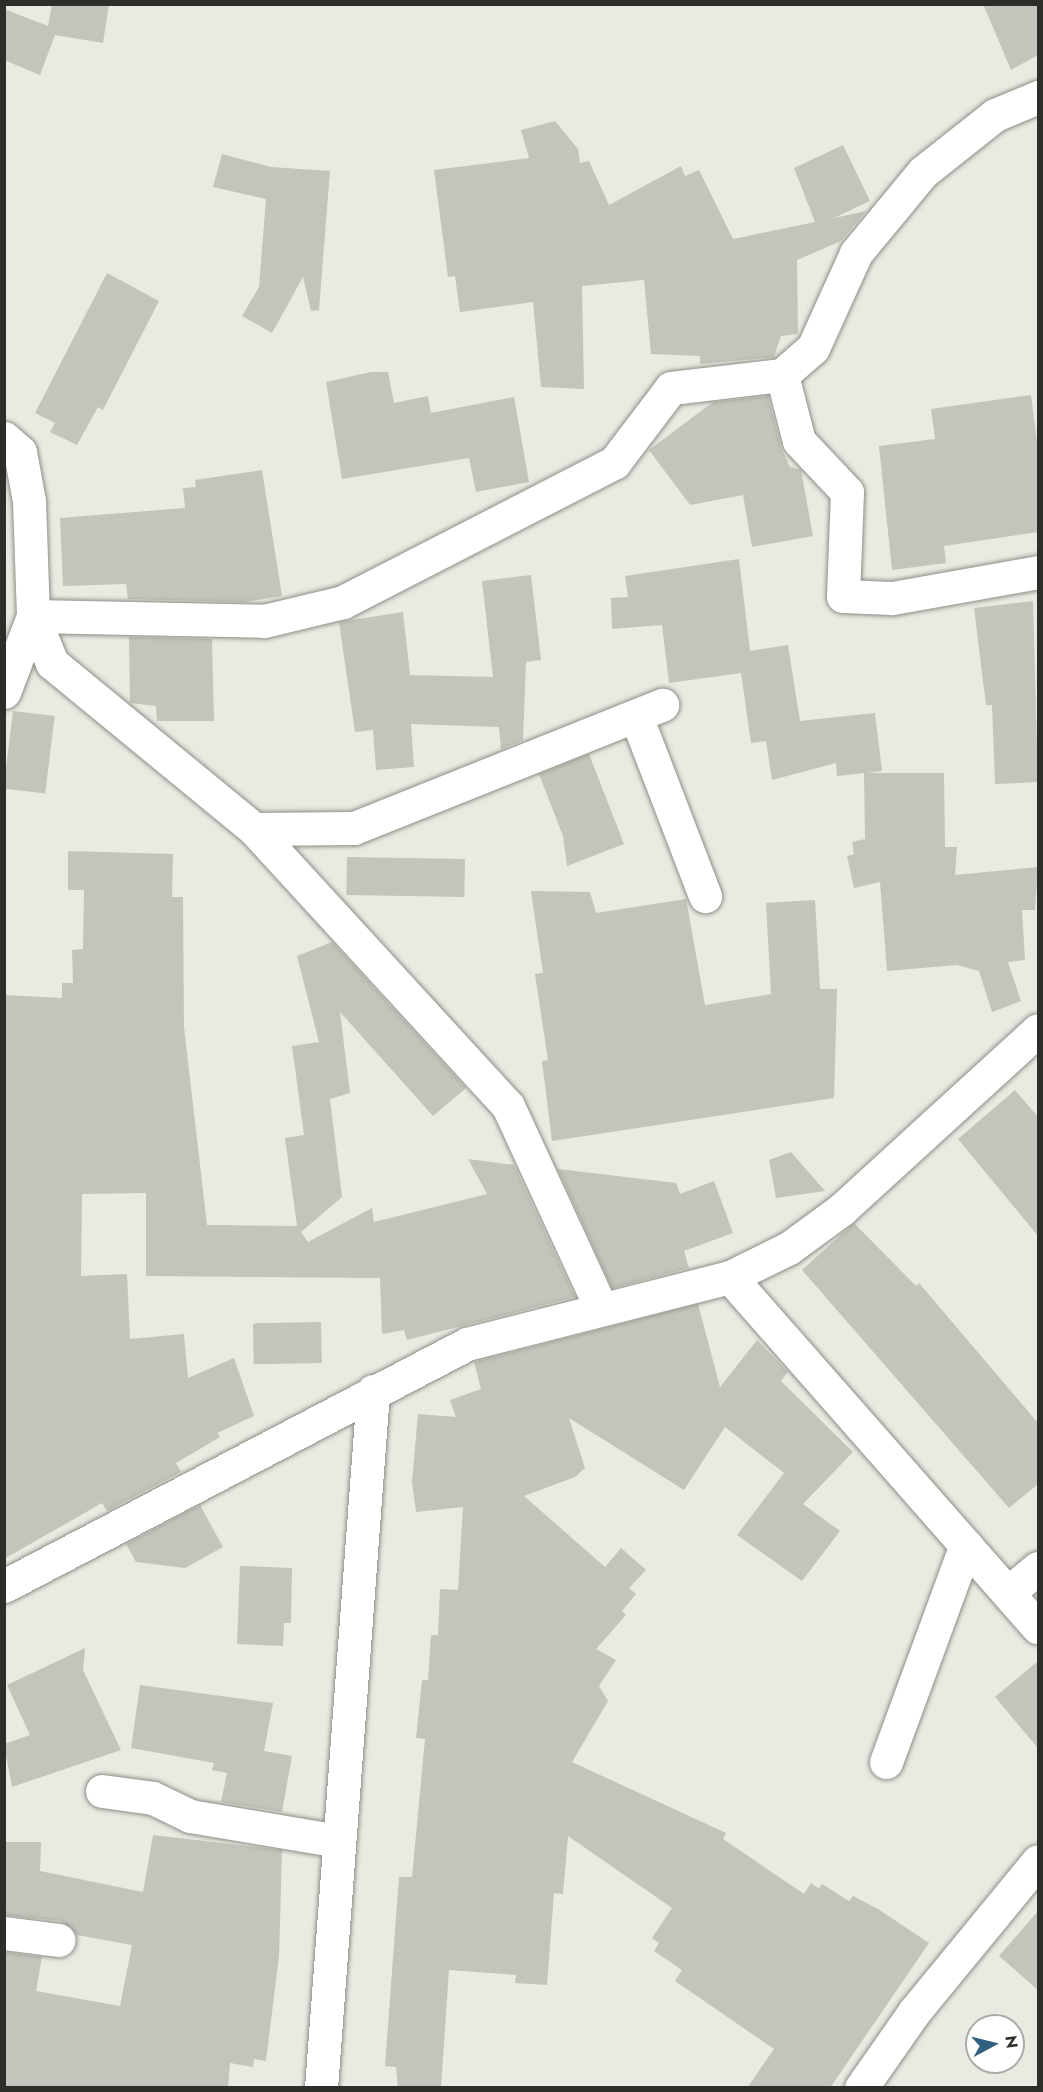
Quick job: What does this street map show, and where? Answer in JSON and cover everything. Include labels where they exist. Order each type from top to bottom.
[{"type":"street","points":[[33,616],[264,621],[343,602],[614,463],[671,388],[782,375],[813,348],[856,253],[923,172],[995,115],[1038,97]]},
{"type":"street","points":[[782,375],[799,441],[847,492],[843,596],[892,598],[1038,572]]},
{"type":"street","points":[[4,438],[20,453],[29,501],[33,616],[52,663],[254,828],[508,1106],[601,1308]]},
{"type":"street","points":[[4,692],[33,616]]},
{"type":"street","points":[[254,828],[354,828],[649,710],[705,896]]},
{"type":"street","points":[[4,1586],[373,1390],[467,1344],[601,1308],[730,1277],[789,1248],[842,1209],[1038,1030]]},
{"type":"street","points":[[730,1277],[1038,1627]]},
{"type":"street","points":[[321,2088],[373,1390]]},
{"type":"street","points":[[886,1762],[966,1545]]},
{"type":"street","points":[[1008,1593],[1038,1568]]},
{"type":"street","points":[[102,1791],[153,1798],[190,1816],[339,1841]]},
{"type":"street","points":[[861,2088],[914,2012],[1038,1861]]},
{"type":"street","points":[[4,1933],[59,1940]]},
{"type":"building","points":[[52,4],[109,4],[103,43],[55,35],[40,75],[4,60],[4,9],[48,26]]},
{"type":"building","points":[[983,4],[1038,4],[1038,55],[1011,70]]},
{"type":"building","points":[[555,121],[578,149],[580,163],[589,161],[609,205],[681,166],[685,176],[699,170],[733,239],[815,222],[794,168],[843,145],[870,201],[834,218],[866,211],[841,241],[797,260],[798,334],[781,336],[774,357],[700,364],[700,356],[651,354],[644,280],[582,286],[584,389],[541,387],[533,302],[460,312],[455,276],[448,277],[434,170],[529,158],[521,130]]},
{"type":"building","points":[[222,154],[271,167],[330,171],[319,310],[311,311],[303,277],[272,333],[242,316],[259,287],[266,199],[213,187]]},
{"type":"building","points":[[107,273],[159,301],[103,410],[98,407],[77,445],[50,432],[55,423],[35,413]]},
{"type":"building","points":[[371,372],[388,372],[394,403],[428,396],[431,413],[514,397],[529,482],[476,492],[469,458],[342,479],[326,382]]},
{"type":"building","points":[[1031,395],[1038,449],[1038,532],[944,546],[946,563],[892,570],[879,446],[935,439],[931,409]]},
{"type":"building","points":[[768,396],[782,450],[790,467],[801,470],[813,536],[752,547],[743,495],[690,505],[649,450],[713,402]]},
{"type":"building","points":[[262,470],[282,596],[244,602],[128,599],[126,584],[63,586],[60,518],[185,508],[183,488],[196,487],[195,480]]},
{"type":"building","points":[[739,559],[750,651],[788,645],[800,721],[875,713],[882,771],[867,773],[944,773],[945,847],[957,847],[955,875],[1038,867],[1035,910],[1022,910],[1025,960],[1008,962],[1021,1001],[992,1012],[979,971],[957,965],[887,971],[880,882],[854,888],[847,856],[854,854],[852,842],[865,839],[864,773],[837,776],[836,763],[772,780],[766,741],[751,743],[741,673],[669,683],[662,625],[612,629],[611,598],[628,597],[625,576]]},
{"type":"building","points":[[531,575],[541,660],[526,662],[523,740],[501,749],[499,727],[411,724],[414,767],[376,770],[373,730],[355,732],[339,622],[403,612],[410,675],[493,677],[482,581]]},
{"type":"building","points":[[1033,601],[1038,782],[995,784],[992,705],[986,705],[974,608]]},
{"type":"building","points":[[129,637],[212,639],[214,721],[157,721],[156,706],[130,703]]},
{"type":"building","points":[[13,711],[55,716],[45,794],[4,788]]},
{"type":"building","points":[[589,754],[624,844],[567,866],[563,836],[539,774]]},
{"type":"building","points":[[68,851],[173,854],[172,897],[183,897],[184,1027],[207,1225],[297,1226],[285,1138],[304,1135],[292,1046],[319,1042],[297,956],[332,942],[466,1088],[433,1116],[340,1012],[350,1093],[330,1099],[342,1197],[301,1232],[308,1242],[372,1208],[374,1222],[487,1194],[468,1159],[514,1165],[575,1297],[407,1340],[404,1330],[382,1334],[380,1278],[146,1276],[146,1193],[82,1194],[81,1276],[127,1274],[130,1339],[184,1334],[188,1378],[234,1358],[254,1416],[217,1433],[220,1437],[176,1463],[181,1472],[107,1511],[102,1503],[4,1559],[4,995],[62,998],[62,983],[73,983],[72,950],[83,949],[84,890],[68,890]]},
{"type":"building","points":[[347,857],[465,859],[464,897],[346,895]]},
{"type":"building","points":[[531,891],[590,892],[596,913],[686,899],[705,1005],[771,994],[766,903],[815,900],[820,989],[837,989],[834,1098],[552,1141],[542,1061],[548,1060],[535,974],[543,973]]},
{"type":"building","points":[[1015,1090],[1038,1117],[1038,1236],[958,1139]]},
{"type":"building","points":[[791,1152],[825,1191],[776,1198],[769,1160]]},
{"type":"building","points":[[558,1169],[676,1183],[680,1194],[714,1181],[733,1233],[684,1251],[689,1268],[612,1288]]},
{"type":"building","points":[[854,1223],[916,1286],[919,1283],[1038,1423],[1038,1484],[1009,1508],[802,1270]]},
{"type":"building","points":[[698,1304],[720,1387],[757,1340],[788,1372],[781,1381],[853,1452],[803,1504],[840,1531],[802,1581],[737,1535],[784,1473],[725,1427],[684,1490],[569,1418],[585,1468],[575,1477],[524,1496],[605,1567],[621,1548],[646,1570],[629,1588],[636,1594],[622,1611],[626,1615],[596,1649],[616,1660],[599,1686],[608,1701],[572,1762],[726,1833],[723,1839],[804,1894],[811,1883],[819,1889],[822,1884],[849,1901],[853,1896],[878,1909],[929,1943],[830,2088],[747,2088],[774,2049],[675,1981],[682,1970],[654,1951],[659,1943],[652,1938],[672,1908],[568,1836],[563,1894],[554,1893],[547,1985],[515,1983],[516,1975],[449,1970],[441,2088],[398,2088],[396,2067],[385,2066],[399,1877],[412,1877],[425,1739],[416,1738],[422,1680],[428,1680],[431,1635],[438,1635],[440,1589],[458,1590],[463,1507],[416,1512],[412,1482],[418,1414],[456,1417],[450,1400],[481,1389],[474,1362]]},
{"type":"building","points":[[321,1322],[322,1363],[254,1364],[253,1323]]},
{"type":"building","points":[[200,1505],[223,1547],[185,1568],[136,1562],[126,1544]]},
{"type":"building","points":[[240,1566],[292,1568],[291,1623],[284,1623],[283,1646],[237,1644]]},
{"type":"building","points":[[85,1648],[83,1670],[121,1750],[12,1787],[4,1744],[30,1735],[7,1685]]},
{"type":"building","points":[[1038,1661],[1038,1748],[995,1697]]},
{"type":"building","points":[[140,1685],[273,1703],[264,1751],[292,1756],[282,1812],[221,1802],[227,1773],[212,1770],[214,1763],[131,1748]]},
{"type":"building","points":[[153,1835],[282,1850],[279,1956],[266,2061],[254,2059],[253,2067],[230,2063],[228,2088],[4,2088],[4,1952],[42,1957],[36,1991],[120,2006],[132,1945],[77,1935],[61,1921],[4,1915],[4,1842],[41,1842],[40,1871],[143,1892]]},
{"type":"building","points":[[1038,1911],[1038,1990],[999,1956]]}]
